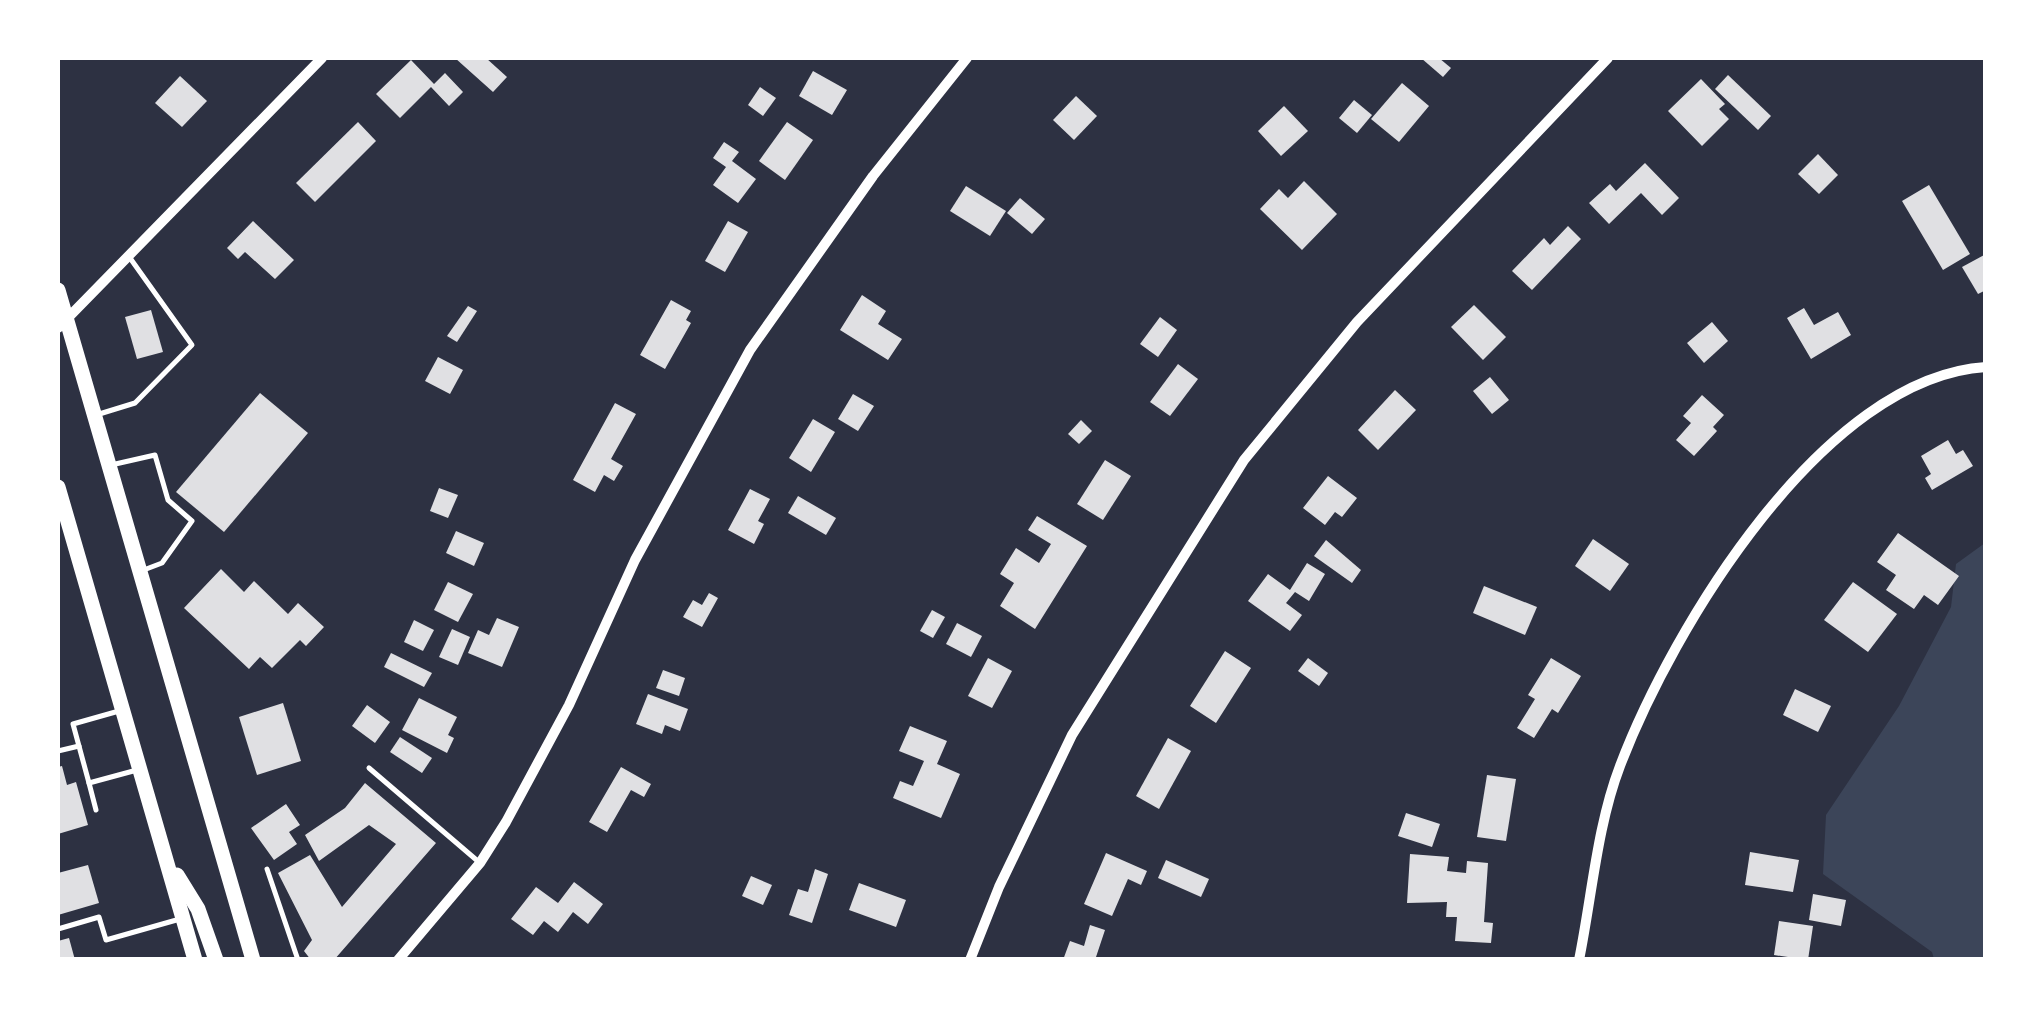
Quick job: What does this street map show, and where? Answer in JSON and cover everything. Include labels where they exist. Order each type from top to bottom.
[{"type":"main road","points":[[58,290],[62,324],[93,415],[253,960]]},
{"type":"main road","points":[[58,487],[195,960]]},
{"type":"main road","points":[[165,854],[198,910],[216,960]]},
{"type":"street","points":[[62,324],[322,58]]},
{"type":"street","points":[[398,960],[480,863],[569,705],[635,560],[750,350],[874,176],[967,58]]},
{"type":"street","points":[[970,960],[998,887],[1072,736],[1244,460],[1357,322],[1608,58]]},
{"type":"street","points":[[1579,960],[1618,769],[1666,663],[1721,573],[1776,502],[1848,430],[1900,392],[1966,368],[1986,368]]},
{"type":"lane","points":[[93,415],[135,404],[192,345],[130,258]]},
{"type":"lane","points":[[107,466],[155,455],[168,500],[192,522]]},
{"type":"lane","points":[[138,572],[162,563],[200,512]]},
{"type":"lane","points":[[96,810],[73,724],[123,710]]},
{"type":"lane","points":[[58,751],[79,746]]},
{"type":"lane","points":[[370,768],[480,863]]},
{"type":"lane","points":[[89,783],[140,769]]},
{"type":"lane","points":[[267,869],[298,960]]},
{"type":"lane","points":[[58,929],[100,917],[106,940],[183,918]]},
{"type":"shaded area","points":[[1985,543],[1985,959],[1934,959],[1932,952],[1823,874],[1826,815],[1899,706],[1951,607],[1956,564]]},
{"type":"building","points":[[455,58],[486,58],[507,77],[493,92]]},
{"type":"building","points":[[1421,58],[1439,58],[1451,68],[1443,77]]},
{"type":"building","points":[[411,60],[434,84],[445,73],[463,92],[449,106],[431,87],[400,118],[376,94]]},
{"type":"building","points":[[813,71],[847,90],[832,115],[799,96]]},
{"type":"building","points":[[1728,75],[1771,116],[1758,130],[1715,89]]},
{"type":"building","points":[[180,76],[207,101],[182,127],[155,103]]},
{"type":"building","points":[[1701,79],[1725,104],[1719,109],[1729,119],[1702,146],[1668,111]]},
{"type":"building","points":[[1402,83],[1429,106],[1399,142],[1371,119]]},
{"type":"building","points":[[760,87],[776,98],[763,116],[748,105]]},
{"type":"building","points":[[1076,96],[1097,116],[1074,140],[1053,120]]},
{"type":"building","points":[[1354,100],[1372,115],[1357,133],[1339,118]]},
{"type":"building","points":[[1284,106],[1308,131],[1281,156],[1258,131]]},
{"type":"building","points":[[358,122],[376,141],[315,202],[296,183]]},
{"type":"building","points":[[787,122],[813,140],[785,180],[759,161]]},
{"type":"building","points":[[724,142],[739,152],[732,161],[756,179],[738,203],[713,185],[726,167],[713,158]]},
{"type":"building","points":[[1818,154],[1838,175],[1819,194],[1798,174]]},
{"type":"building","points":[[1645,163],[1679,198],[1662,215],[1641,193],[1609,224],[1589,203],[1610,184],[1616,191]]},
{"type":"building","points":[[1304,181],[1337,214],[1302,250],[1260,209],[1279,189],[1288,198]]},
{"type":"building","points":[[1929,185],[1970,254],[1943,270],[1902,201]]},
{"type":"building","points":[[966,186],[1006,211],[990,236],[950,211]]},
{"type":"building","points":[[1020,198],[1045,219],[1032,234],[1007,213]]},
{"type":"building","points":[[253,221],[294,260],[275,279],[245,252],[238,259],[227,248]]},
{"type":"building","points":[[728,221],[748,232],[725,272],[705,261]]},
{"type":"building","points":[[1568,226],[1581,239],[1532,290],[1512,271],[1544,238],[1550,245]]},
{"type":"building","points":[[1986,254],[1986,290],[1978,294],[1962,267]]},
{"type":"building","points":[[862,295],[886,311],[878,324],[902,339],[888,360],[840,330]]},
{"type":"building","points":[[671,300],[691,311],[686,320],[691,323],[665,369],[640,355]]},
{"type":"building","points":[[1474,305],[1506,337],[1483,360],[1451,327]]},
{"type":"building","points":[[468,306],[477,311],[457,342],[447,336]]},
{"type":"building","points":[[1804,308],[1814,325],[1838,312],[1851,335],[1811,359],[1787,318]]},
{"type":"building","points":[[151,310],[163,352],[137,359],[125,317]]},
{"type":"building","points":[[1160,317],[1177,330],[1158,357],[1140,344]]},
{"type":"building","points":[[1712,322],[1728,341],[1704,363],[1687,343]]},
{"type":"building","points":[[438,357],[463,370],[450,394],[425,381]]},
{"type":"building","points":[[1178,364],[1198,379],[1170,416],[1150,402]]},
{"type":"building","points":[[1490,377],[1509,400],[1492,414],[1473,391]]},
{"type":"building","points":[[1395,390],[1416,410],[1378,450],[1358,430]]},
{"type":"building","points":[[260,393],[308,433],[224,532],[176,492]]},
{"type":"building","points":[[853,394],[874,406],[858,431],[838,419]]},
{"type":"building","points":[[1702,395],[1724,415],[1713,427],[1717,431],[1694,456],[1676,440],[1691,423],[1683,416]]},
{"type":"building","points":[[615,403],[636,414],[611,459],[623,466],[614,481],[604,475],[595,492],[573,480]]},
{"type":"building","points":[[813,419],[835,432],[811,472],[789,458]]},
{"type":"building","points":[[1081,420],[1092,431],[1079,444],[1068,434]]},
{"type":"building","points":[[1948,440],[1956,454],[1963,450],[1973,466],[1932,490],[1925,478],[1931,474],[1921,456]]},
{"type":"building","points":[[1105,460],[1131,476],[1103,520],[1077,504]]},
{"type":"building","points":[[1328,476],[1357,498],[1342,517],[1335,512],[1325,525],[1303,508]]},
{"type":"building","points":[[439,488],[458,495],[448,518],[430,511]]},
{"type":"building","points":[[750,489],[770,499],[758,521],[764,524],[754,544],[728,530]]},
{"type":"building","points":[[798,496],[836,518],[826,535],[788,513]]},
{"type":"building","points":[[1037,516],[1087,546],[1035,629],[1000,606],[1014,583],[1000,574],[1016,548],[1039,563],[1051,544],[1028,530]]},
{"type":"building","points":[[456,531],[484,543],[474,566],[446,553]]},
{"type":"building","points":[[1898,533],[1959,576],[1938,605],[1924,595],[1914,609],[1886,590],[1896,575],[1877,562]]},
{"type":"building","points":[[1593,539],[1629,564],[1610,591],[1575,566]]},
{"type":"building","points":[[1326,540],[1361,570],[1352,583],[1314,556]]},
{"type":"building","points":[[1307,563],[1325,574],[1309,601],[1295,592],[1286,603],[1302,615],[1290,631],[1248,601],[1268,574],[1290,590]]},
{"type":"building","points":[[221,569],[244,592],[254,581],[288,614],[298,603],[324,627],[306,646],[300,640],[272,668],[260,657],[249,669],[184,608]]},
{"type":"building","points":[[448,582],[473,594],[458,622],[434,610]]},
{"type":"building","points":[[1853,582],[1897,614],[1868,652],[1824,620]]},
{"type":"building","points":[[1484,586],[1537,607],[1525,635],[1473,613]]},
{"type":"building","points":[[709,593],[718,598],[702,627],[683,617],[693,600],[702,605]]},
{"type":"building","points":[[932,610],[945,617],[933,638],[920,631]]},
{"type":"building","points":[[497,618],[519,627],[502,667],[468,653],[478,630],[489,635]]},
{"type":"building","points":[[414,620],[434,630],[423,651],[404,642]]},
{"type":"building","points":[[957,623],[982,636],[971,657],[946,644]]},
{"type":"building","points":[[452,629],[470,637],[458,665],[439,657]]},
{"type":"building","points":[[1225,651],[1251,668],[1216,723],[1190,706]]},
{"type":"building","points":[[391,653],[432,673],[424,687],[384,667]]},
{"type":"building","points":[[988,658],[1012,671],[992,708],[968,696]]},
{"type":"building","points":[[1308,658],[1328,673],[1319,686],[1298,671]]},
{"type":"building","points":[[1551,658],[1581,676],[1558,713],[1552,709],[1534,738],[1517,728],[1535,699],[1528,695]]},
{"type":"building","points":[[663,670],[685,678],[679,696],[656,688]]},
{"type":"building","points":[[1795,689],[1831,706],[1818,732],[1783,715]]},
{"type":"building","points":[[648,694],[688,709],[680,731],[665,725],[662,734],[636,724]]},
{"type":"building","points":[[419,698],[457,717],[448,735],[454,738],[447,753],[402,730]]},
{"type":"building","points":[[283,703],[301,761],[257,775],[239,717]]},
{"type":"building","points":[[367,705],[390,722],[375,743],[352,726]]},
{"type":"building","points":[[910,726],[947,741],[937,764],[960,774],[941,818],[893,798],[900,781],[913,786],[924,761],[899,751]]},
{"type":"building","points":[[400,737],[432,758],[422,773],[390,752]]},
{"type":"building","points":[[1168,738],[1191,751],[1159,809],[1136,796]]},
{"type":"building","points":[[62,766],[67,785],[76,782],[88,825],[58,834],[58,767]]},
{"type":"building","points":[[621,767],[651,784],[644,797],[631,790],[607,832],[589,822]]},
{"type":"building","points":[[1487,775],[1516,779],[1506,841],[1477,837]]},
{"type":"building","points":[[365,783],[436,843],[334,960],[311,960],[304,951],[312,940],[278,873],[310,855],[342,907],[396,844],[369,825],[319,861],[305,835],[345,808]]},
{"type":"building","points":[[286,804],[300,825],[289,832],[297,844],[274,860],[251,828]]},
{"type":"building","points":[[1406,813],[1440,824],[1432,847],[1398,836]]},
{"type":"building","points":[[1750,852],[1799,860],[1793,892],[1745,885]]},
{"type":"building","points":[[1106,853],[1147,871],[1141,885],[1128,879],[1112,916],[1084,904]]},
{"type":"building","points":[[1410,854],[1449,857],[1447,871],[1466,873],[1467,861],[1488,863],[1484,922],[1493,923],[1491,943],[1455,941],[1457,917],[1446,917],[1447,902],[1407,903]]},
{"type":"building","points":[[1166,860],[1209,879],[1201,897],[1158,878]]},
{"type":"building","points":[[88,865],[99,903],[58,915],[58,873]]},
{"type":"building","points":[[815,869],[828,874],[812,923],[789,915],[798,889],[808,892]]},
{"type":"building","points":[[751,876],[772,885],[763,905],[742,896]]},
{"type":"building","points":[[574,882],[603,904],[588,924],[573,912],[558,932],[544,921],[533,935],[511,919],[536,887],[558,903]]},
{"type":"building","points":[[859,883],[906,900],[896,927],[849,910]]},
{"type":"building","points":[[1813,894],[1846,900],[1841,926],[1809,920]]},
{"type":"building","points":[[1779,921],[1813,926],[1808,960],[1774,955]]},
{"type":"building","points":[[1090,925],[1105,930],[1095,960],[1063,960],[1070,941],[1084,946]]},
{"type":"building","points":[[69,938],[75,960],[58,960],[58,941]]}]
